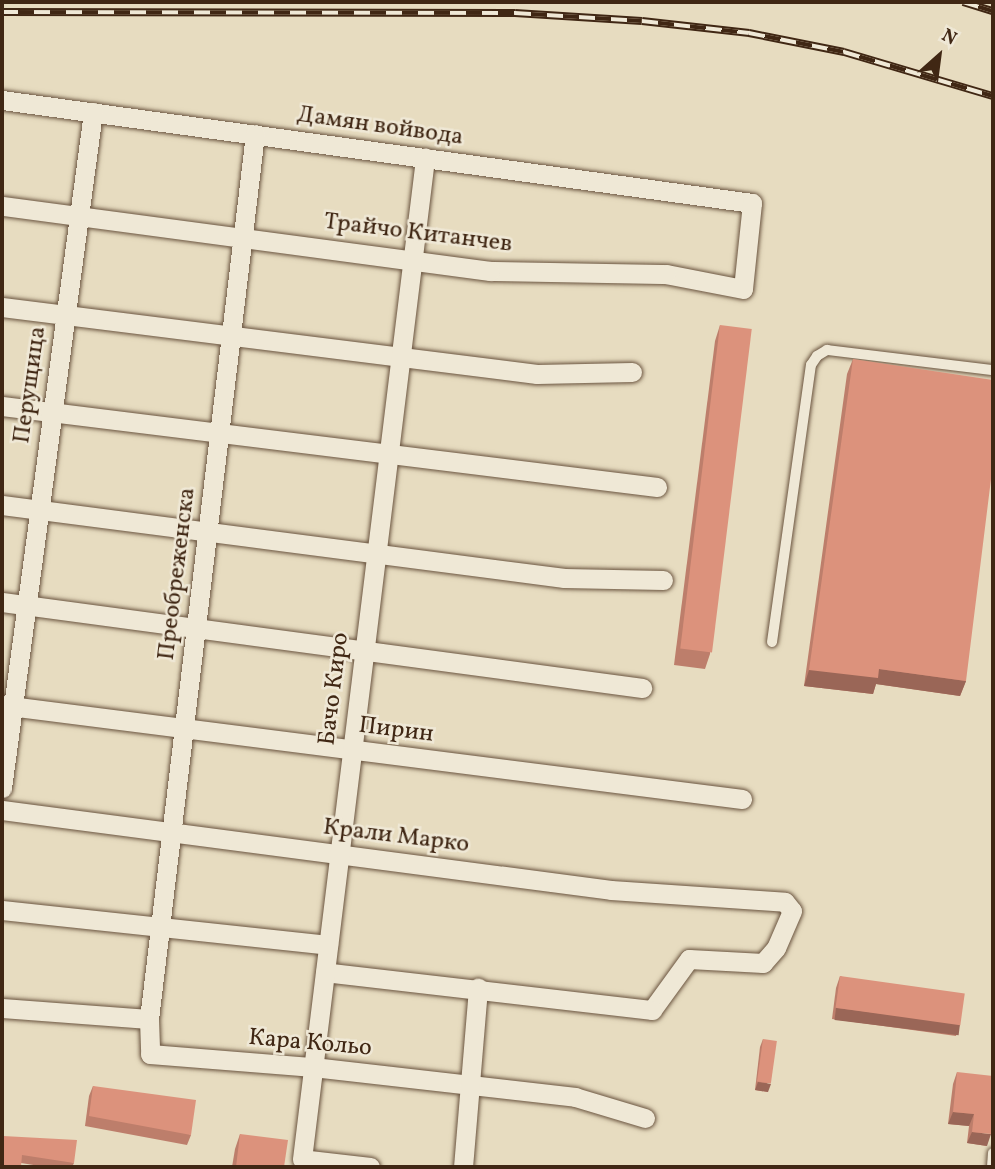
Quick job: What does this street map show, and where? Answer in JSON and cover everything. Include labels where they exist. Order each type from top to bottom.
[{"type":"street","name":"Дамян войвода","points":[[2,100],[752,202]]},
{"type":"street","name":"Перущица","points":[[2,788],[7,706],[26,605],[93,112]]},
{"type":"street","name":"Преобреженска","points":[[149,1019],[255,134]]},
{"type":"street","name":"Бачо Киро","points":[[370,1167],[302,1159],[425,158]]},
{"type":"street","name":"Трайчо Китанчев","points":[[2,206],[243,235],[490,271],[666,274],[743,289],[752,202]]},
{"type":"street","points":[[2,307],[537,374],[632,372]]},
{"type":"street","points":[[2,406],[657,486]]},
{"type":"street","points":[[2,505],[207,535],[564,578],[663,580]]},
{"type":"street","points":[[2,602],[642,688]]},
{"type":"street","name":"Пирин","points":[[7,706],[742,799]]},
{"type":"street","name":"Крали Марко","points":[[2,810],[611,890],[785,902],[792,911],[771,957],[763,963],[689,959],[652,1010],[478,988]]},
{"type":"street","points":[[2,910],[328,945]]},
{"type":"street","points":[[325,972],[478,988],[463,1167]]},
{"type":"street","points":[[2,1008],[149,1019]]},
{"type":"street","name":"Кара Кольо","points":[[149,1019],[150,1054],[313,1067],[575,1097],[645,1118]]},
{"type":"lane","points":[[772,642],[811,365],[817,356],[827,350],[993,370]]},
{"type":"lane","points":[[992,1167],[993,1153]]},
{"type":"building","points":[[720,325],[752,329],[712,652],[680,649]]},
{"type":"building","points":[[853,359],[993,380],[993,463],[966,681],[879,669],[878,678],[809,670]]},
{"type":"building","points":[[840,976],[965,994],[960,1025],[836,1008]]},
{"type":"building","points":[[763,1039],[777,1041],[771,1084],[757,1082]]},
{"type":"building","points":[[957,1072],[993,1076],[991,1134],[972,1132],[974,1114],[953,1112]]},
{"type":"building","points":[[93,1086],[196,1100],[191,1135],[89,1116]]},
{"type":"building","points":[[240,1134],[288,1140],[284,1167],[236,1167]]},
{"type":"building","points":[[3,1136],[77,1140],[74,1163],[22,1155],[21,1167],[2,1167]]},
{"type":"railway","points":[[963,2],[993,11]]},
{"type":"railway","points":[[2,12],[515,13],[642,21],[749,33],[844,52],[993,96]]}]
